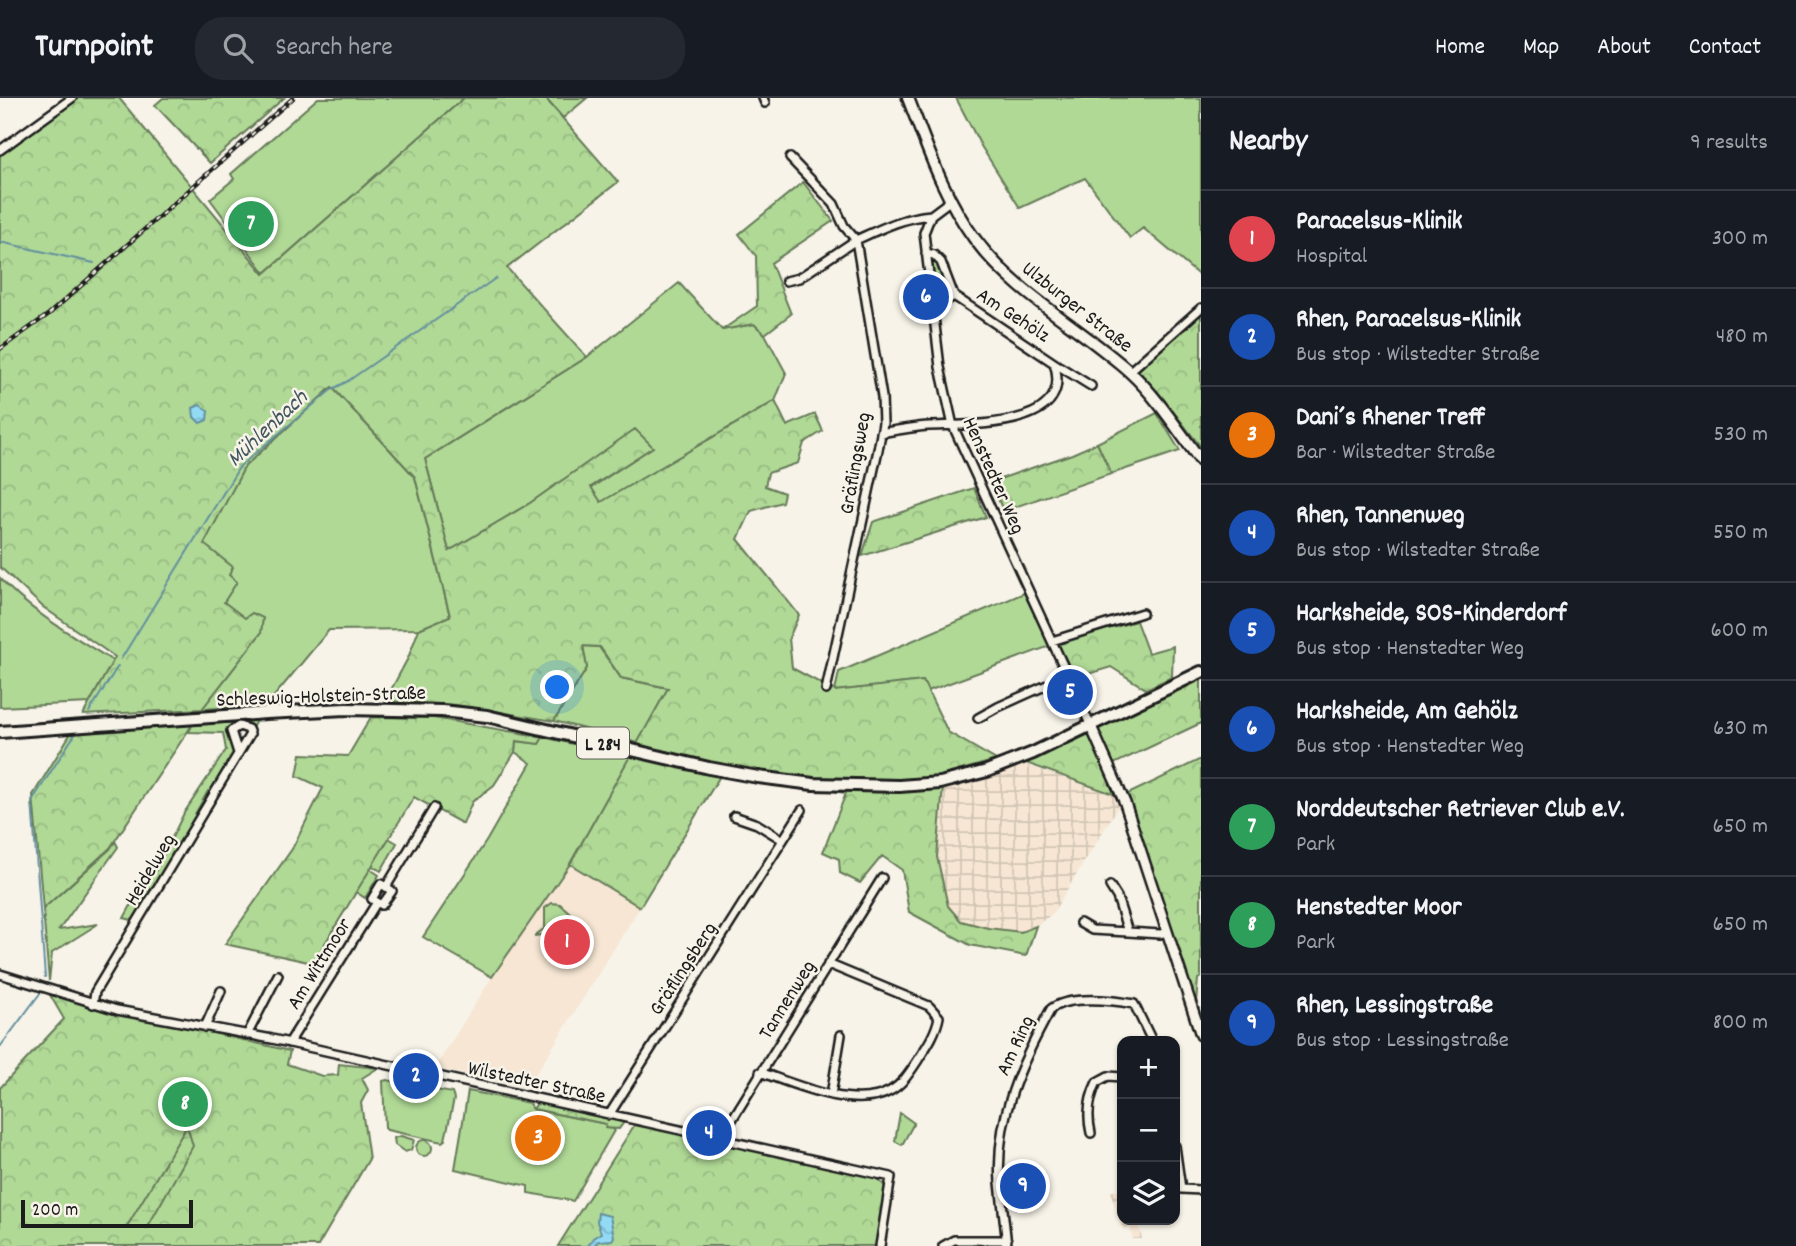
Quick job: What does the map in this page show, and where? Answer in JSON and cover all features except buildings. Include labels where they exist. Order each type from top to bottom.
[{"type":"main road","name":"Ulzburger Straße","points":[[908,98],[951,200],[975,239],[1012,281],[1141,383],[1201,461]]},
{"type":"main road","name":"Schleswig-Holstein-Straße","points":[[0,732],[346,709],[442,711],[487,716],[758,777],[813,783],[899,786],[940,783],[987,771],[1032,753],[1201,672]]},
{"type":"street","points":[[0,150],[72,98]]},
{"type":"street","points":[[790,158],[834,204],[844,226],[856,240]]},
{"type":"street","points":[[786,281],[799,278],[856,240],[898,222],[931,215],[951,200]]},
{"type":"street","name":"Henstedter Weg","points":[[931,215],[924,233],[931,303],[940,368],[953,426],[1090,724]]},
{"type":"street","name":"Gräflingsweg","points":[[826,690],[883,423],[882,397],[856,240]]},
{"type":"street","name":"Am Gehölz","points":[[926,253],[934,255],[941,262],[954,296],[1091,386]]},
{"type":"street","name":"Am Gehölz","points":[[931,303],[946,301],[954,296]]},
{"type":"street","points":[[1129,372],[1201,308]]},
{"type":"street","name":"Am Gehölz","points":[[1054,363],[1058,380]]},
{"type":"street","points":[[881,433],[917,427],[1004,421],[1039,410],[1054,396],[1058,380],[1072,373]]},
{"type":"street","points":[[1052,641],[1142,613]]},
{"type":"street","points":[[978,718],[1067,676]]},
{"type":"street","points":[[1090,724],[1125,803],[1201,1035]]},
{"type":"street","name":"Heidelweg","points":[[93,1004],[95,992],[238,754]]},
{"type":"street","name":"Am Wittmoor","points":[[289,1043],[377,902],[382,905],[392,891],[386,887],[434,808]]},
{"type":"street","name":"Gräflingsberg","points":[[610,1115],[802,810]]},
{"type":"street","points":[[734,816],[757,824],[783,840]]},
{"type":"street","name":"Tannenweg","points":[[720,1139],[882,878]]},
{"type":"street","points":[[1110,886],[1117,897],[1128,932]]},
{"type":"street","points":[[1080,923],[1092,930],[1160,934],[1167,932]]},
{"type":"street","points":[[760,1072],[831,1094],[856,1099],[877,1097],[905,1080],[921,1056],[936,1030],[939,1017],[929,1006],[828,964]]},
{"type":"street","name":"Wilstedter Straße","points":[[0,974],[93,1004],[289,1043],[891,1177],[880,1246]]},
{"type":"street","points":[[247,1035],[278,975]]},
{"type":"street","points":[[205,1027],[221,991]]},
{"type":"street","name":"Am Ring","points":[[1007,1243],[1000,1181],[1003,1127],[1008,1100],[1051,1009],[1071,1000],[1135,1004],[1150,1036]]},
{"type":"street","points":[[831,1094],[841,1035]]},
{"type":"street","points":[[1091,1133],[1088,1120],[1090,1103],[1097,1082],[1108,1076],[1117,1077]]},
{"type":"street","points":[[1177,1162],[1181,1189],[1201,1191]]},
{"type":"street","points":[[943,1246],[954,1240],[1007,1243]]},
{"type":"shaded area","points":[[1025,764],[1116,796],[1120,804],[1052,914],[1036,926],[1021,932],[961,921],[948,906],[937,857],[943,789]]},
{"type":"shaded area","points":[[570,864],[640,907],[527,1088],[435,1068],[492,977]]},
{"type":"shaded area","points":[[1110,1191],[1117,1191],[1117,1211]]},
{"type":"shaded area","points":[[1122,1225],[1138,1225],[1142,1239],[1133,1239],[1130,1227],[1123,1229]]},
{"type":"green space","points":[[76,98],[119,98],[264,274],[464,98],[545,98],[618,182],[507,268],[587,357],[425,459],[449,551],[530,503],[635,429],[653,447],[591,487],[601,502],[775,401],[787,426],[815,414],[823,431],[804,443],[798,463],[768,473],[765,486],[784,493],[782,502],[751,511],[738,539],[799,615],[789,638],[792,668],[835,691],[923,681],[948,732],[996,760],[944,775],[937,857],[948,906],[961,921],[1021,932],[1036,926],[1026,956],[970,945],[909,912],[902,870],[882,856],[860,883],[840,873],[839,859],[823,852],[846,793],[720,776],[640,907],[570,864],[668,688],[621,678],[600,647],[583,646],[587,668],[554,721],[456,705],[385,701],[408,658],[419,629],[450,616],[415,477],[332,387],[245,466],[204,544],[233,567],[229,575],[237,582],[224,602],[245,618],[252,613],[263,618],[261,633],[202,709],[83,715],[115,657],[43,607],[0,567],[0,154]]},
{"type":"green space","points":[[163,98],[284,98],[210,163],[155,105]]},
{"type":"green space","points":[[318,98],[464,98],[265,273],[210,199],[234,179],[231,174]]},
{"type":"green space","points":[[545,98],[587,98],[563,118]]},
{"type":"green space","points":[[956,98],[1201,98],[1201,277],[1143,228],[1130,238],[1085,178],[1020,208],[981,146]]},
{"type":"green space","points":[[803,182],[833,221],[771,263],[791,314],[765,334],[754,324],[722,330],[757,306],[756,256],[739,234]]},
{"type":"green space","points":[[933,260],[939,265],[950,291],[946,298],[938,299],[934,295]]},
{"type":"green space","points":[[679,283],[722,330],[754,324],[765,334],[786,373],[775,401],[601,503],[591,488],[652,447],[635,430],[530,503],[449,551],[425,459],[587,357]]},
{"type":"green space","points":[[1201,310],[1201,447],[1135,367]]},
{"type":"green space","points":[[332,387],[415,477],[450,616],[419,629],[329,630],[267,705],[202,709],[261,633],[223,602],[228,575],[203,544],[245,466]]},
{"type":"green space","points":[[1157,413],[1180,451],[1111,474],[1097,443]]},
{"type":"green space","points":[[1097,443],[1111,474],[1003,511],[991,482]]},
{"type":"green space","points":[[974,488],[986,517],[862,556],[873,522]]},
{"type":"green space","points":[[0,578],[39,613],[113,661],[90,703],[0,707]]},
{"type":"green space","points":[[1024,593],[1050,646],[928,691],[923,681],[835,691],[839,672]]},
{"type":"green space","points":[[1136,621],[1148,653],[1173,646],[1172,677],[1146,689],[1111,667],[1075,678],[1058,643]]},
{"type":"green space","points":[[583,646],[599,647],[621,678],[668,688],[638,743],[554,721],[587,668]]},
{"type":"green space","points":[[1201,676],[1201,723],[1114,764],[1097,727]]},
{"type":"green space","points":[[371,717],[434,718],[543,737],[539,744],[516,741],[515,752],[494,785],[472,802],[463,824],[414,797],[313,963],[225,944],[292,849],[323,788],[297,776],[301,754],[348,756]]},
{"type":"green space","points":[[256,721],[253,726],[234,726],[236,754],[212,793],[208,791],[195,814],[198,817],[136,921],[124,918],[139,891],[140,883],[154,874],[184,813],[226,750],[223,733],[189,732],[192,725]]},
{"type":"green space","points":[[192,725],[110,848],[43,909],[33,795],[71,733]]},
{"type":"green space","points":[[1089,734],[1116,795],[1026,763]]},
{"type":"green space","points":[[543,737],[630,757],[570,864],[492,977],[423,937],[487,840],[531,763],[515,752],[516,741],[539,744]]},
{"type":"green space","points":[[1201,759],[1201,977],[1198,979],[1196,1003],[1128,794]]},
{"type":"green space","points":[[385,836],[397,843],[381,871],[369,864]]},
{"type":"green space","points":[[115,841],[118,847],[59,930],[98,924],[52,953],[49,981],[43,909],[110,849]]},
{"type":"green space","points":[[367,867],[379,875],[365,898],[353,890]]},
{"type":"green space","points":[[552,903],[560,904],[571,914],[557,933],[534,936],[545,928],[545,908]]},
{"type":"green space","points":[[50,995],[290,1051],[287,1064],[322,1076],[338,1075],[339,1064],[378,1068],[362,1078],[368,1090],[361,1103],[369,1159],[318,1246],[0,1246],[0,1088],[64,1019]]},
{"type":"green space","points":[[383,1081],[452,1093],[454,1099],[445,1140],[442,1142],[385,1128]]},
{"type":"green space","points":[[468,1091],[529,1103],[533,1109],[606,1124],[606,1128],[615,1129],[573,1201],[528,1193],[528,1186],[455,1169]]},
{"type":"green space","points":[[538,1102],[588,1111],[624,1122],[619,1129],[605,1128],[606,1124],[533,1109]]},
{"type":"green space","points":[[900,1113],[914,1123],[902,1145],[895,1141]]},
{"type":"green space","points":[[635,1124],[872,1174],[885,1186],[876,1246],[558,1246]]},
{"type":"green space","points":[[187,1126],[193,1146],[147,1228],[126,1228]]},
{"type":"green space","points":[[401,1136],[414,1140],[411,1150],[405,1152],[395,1145],[394,1138]]},
{"type":"green space","points":[[424,1140],[430,1142],[430,1154],[424,1156],[418,1154],[416,1148],[418,1142]]},
{"type":"water","points":[[200,405],[208,411],[207,420],[200,423],[194,417],[193,408]]},
{"type":"water","points":[[598,1213],[610,1216],[614,1237],[612,1240],[599,1241],[588,1246],[593,1238],[601,1233],[597,1222]]},
{"type":"waterway","points":[[0,242],[94,263]]},
{"type":"waterway","name":"Mühlenbach","points":[[121,659],[240,466],[331,390],[348,381],[496,278]]},
{"type":"waterway","name":"Mühlenbach","points":[[89,712],[118,666]]},
{"type":"waterway","name":"Mühlenbach","points":[[45,977],[32,801],[75,734]]},
{"type":"waterway","name":"Mühlenbach","points":[[0,1047],[41,992]]},
{"type":"railway","points":[[0,349],[49,314],[293,98]]},
{"type":"place","name":"Norddeutscher Retriever Club e.V.","points":[[251,224]]},
{"type":"place","name":"Harksheide, Am Gehölz","points":[[926,297]]},
{"type":"place","name":"Harksheide, SOS-Kinderdorf","points":[[1070,692]]},
{"type":"place","name":"Paracelsus-Klinik","points":[[567,942]]},
{"type":"place","name":"Rhen, Paracelsus-Klinik","points":[[416,1076]]},
{"type":"place","name":"Henstedter Moor","points":[[185,1104]]},
{"type":"place","name":"Rhen, Tannenweg","points":[[709,1133]]},
{"type":"place","name":"Dani´s Rhener Treff","points":[[538,1138]]},
{"type":"place","name":"Rhen, Lessingstraße","points":[[1023,1186]]}]
